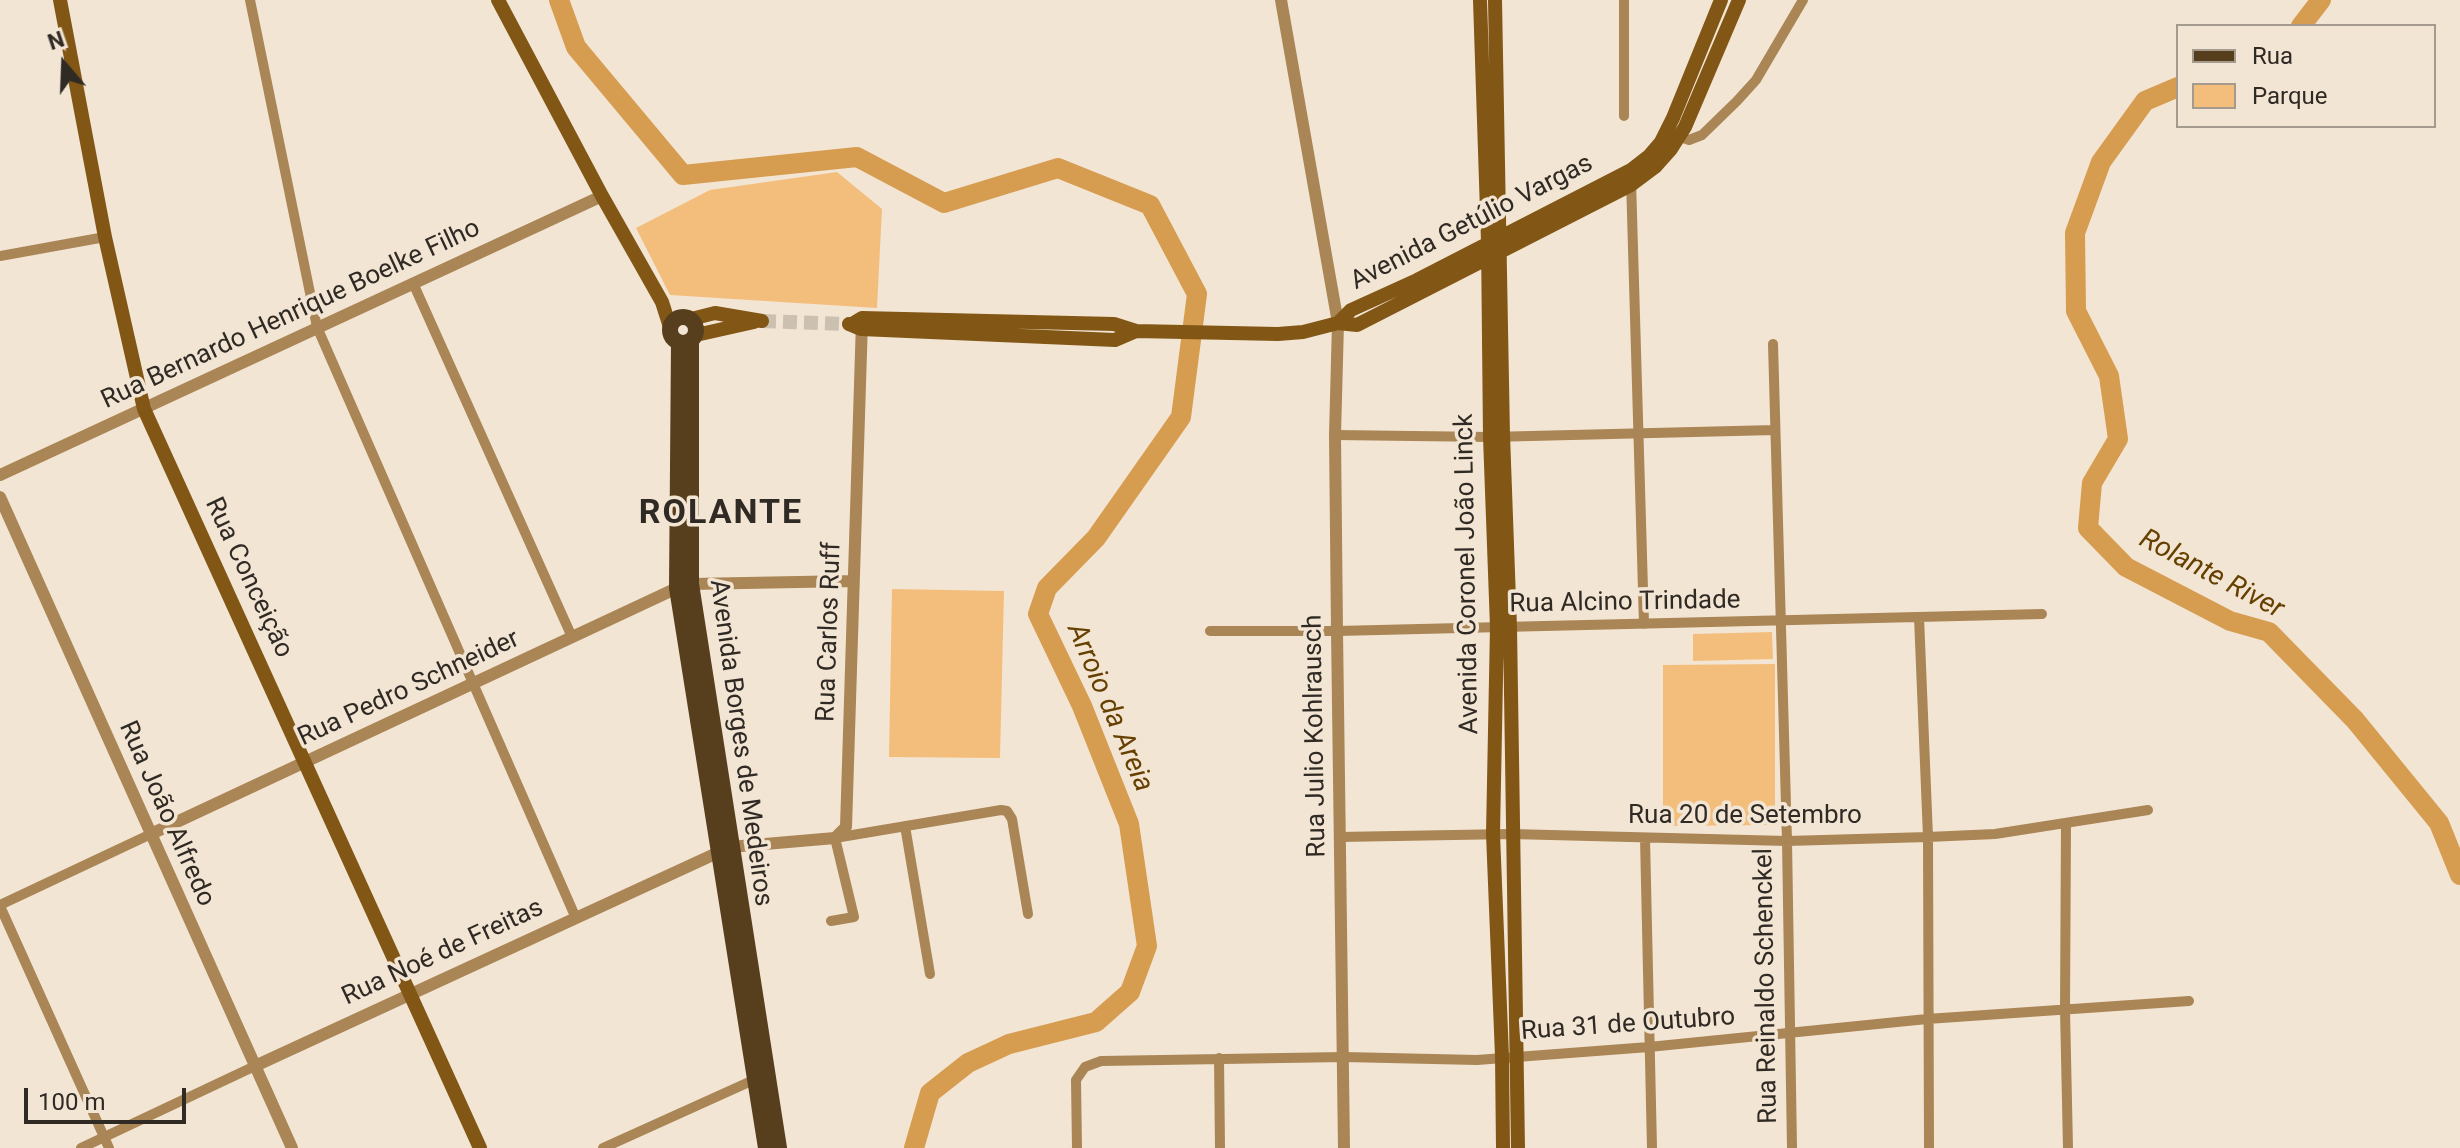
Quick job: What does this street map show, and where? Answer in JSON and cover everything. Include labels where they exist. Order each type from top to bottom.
[{"type":"main road","name":"Rua Conceição","points":[[60,0],[105,237],[144,409],[480,1148]]},
{"type":"main road","points":[[498,0],[662,302],[685,330],[759,321]]},
{"type":"main road","name":"Avenida Coronel João Linck","points":[[1480,0],[1491,133],[1497,436],[1511,834],[1509,1056],[1503,1148]]},
{"type":"main road","name":"Avenida Coronel João Linck","points":[[1491,133],[1495,0]]},
{"type":"main road","points":[[1673,133],[1721,0]]},
{"type":"main road","points":[[1673,133],[1739,0]]},
{"type":"main road","name":"Avenida Getúlio Vargas","points":[[856,324],[1014,328],[1114,324],[1136,331],[1228,333],[1303,332],[1338,323],[1357,325],[1420,284],[1655,167],[1673,133]]},
{"type":"main road","name":"Avenida Borges de Medeiros","points":[[685,330],[684,586],[761,1077],[779,1148]]},
{"type":"main road","name":"Avenida Coronel João Linck","points":[[1504,627],[1493,834],[1518,1148]]},
{"type":"main road","name":"Avenida Borges de Medeiros","points":[[761,1077],[766,1148]]},
{"type":"street","points":[[250,0],[317,327],[575,916]]},
{"type":"street","name":"Rua Julio Kohlrausch","points":[[1281,0],[1338,323],[1335,435],[1344,1148]]},
{"type":"street","points":[[1624,0],[1624,116]]},
{"type":"street","points":[[1673,133],[1689,140],[1702,135],[1737,101],[1756,80],[1803,0]]},
{"type":"street","points":[[1631,177],[1636,433],[1644,624]]},
{"type":"street","name":"Rua Bernardo Henrique Boelke Filho","points":[[0,475],[602,196]]},
{"type":"street","points":[[0,256],[105,237]]},
{"type":"street","points":[[413,283],[572,637]]},
{"type":"street","name":"Rua Carlos Ruff","points":[[835,838],[846,827],[847,818],[856,324]]},
{"type":"street","name":"Rua Reinaldo Schenckel","points":[[1773,344],[1792,1148]]},
{"type":"street","points":[[1335,435],[1497,436],[1775,430]]},
{"type":"street","name":"Rua João Alfredo","points":[[0,497],[292,1148]]},
{"type":"street","name":"Rua Pedro Schneider","points":[[0,906],[684,586],[852,581]]},
{"type":"street","name":"Rua Alcino Trindade","points":[[1210,631],[1779,622],[2042,614]]},
{"type":"street","points":[[1919,617],[1928,837],[1929,1148]]},
{"type":"street","points":[[831,921],[854,917],[835,838],[1001,810],[1007,811],[1012,819],[1028,914]]},
{"type":"street","name":"Rua 20 de Setembro","points":[[1339,837],[1511,834],[1787,841],[1928,837],[1995,834],[2148,810]]},
{"type":"street","points":[[2066,823],[2068,1148]]},
{"type":"street","points":[[905,826],[930,974]]},
{"type":"street","name":"Rua Noé de Freitas","points":[[81,1148],[106,1143],[255,1066],[575,916],[725,850],[835,838]]},
{"type":"street","points":[[1645,838],[1652,1148]]},
{"type":"street","points":[[0,906],[106,1143]]},
{"type":"street","name":"Rua 31 de Outubro","points":[[1077,1148],[1076,1080],[1085,1067],[1101,1061],[1344,1057],[1477,1060],[1649,1047],[1927,1019],[2189,1001]]},
{"type":"street","points":[[1219,1058],[1220,1148]]},
{"type":"street","points":[[603,1148],[761,1077]]},
{"type":"green space","points":[[837,172],[882,209],[877,308],[670,295],[636,228],[710,190]]},
{"type":"green space","points":[[892,589],[1004,591],[1000,758],[889,757]]},
{"type":"green space","points":[[1772,632],[1773,659],[1693,661],[1693,634]]},
{"type":"green space","points":[[1775,664],[1775,825],[1663,826],[1663,665]]},
{"type":"waterway","name":"Arroio da Areia","points":[[559,0],[576,47],[683,175],[857,157],[944,203],[1058,168],[1150,205],[1197,294],[1181,417],[1096,538],[1047,588],[1038,614],[1082,706],[1129,824],[1147,946],[1130,992],[1096,1022],[1009,1044],[968,1063],[930,1093],[914,1148]]},
{"type":"waterway","name":"Rolante River","points":[[2303,24],[2321,0]]},
{"type":"waterway","name":"Rolante River","points":[[2176,88],[2145,101],[2101,162],[2075,233],[2076,311],[2109,376],[2118,439],[2092,483],[2088,528],[2126,567],[2230,621],[2269,632],[2355,720],[2439,823],[2460,875]]},
{"type":"tunnel","points":[[762,321],[849,324]]},
{"type":"district","name":"ROLANTE","points":[[721,514]]}]
